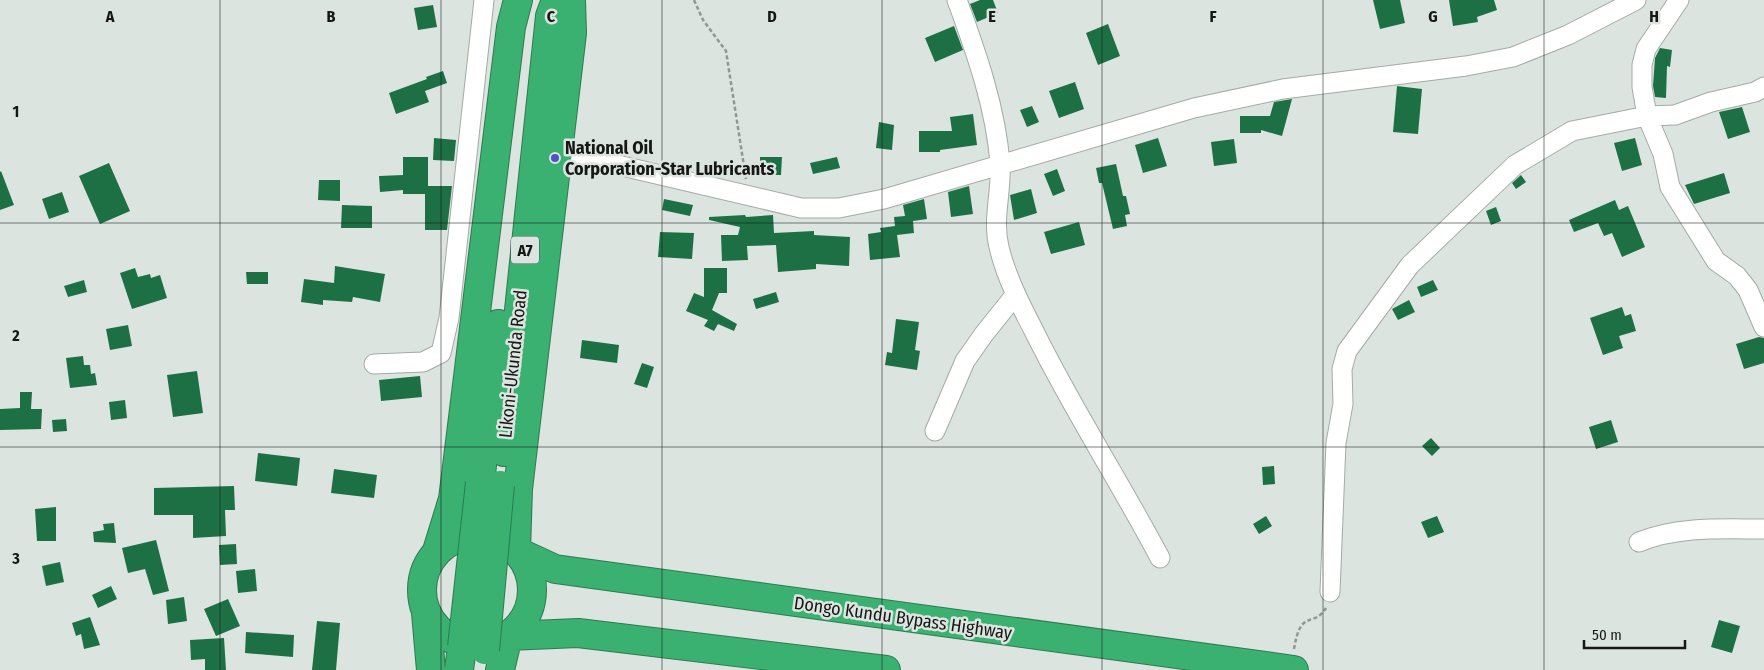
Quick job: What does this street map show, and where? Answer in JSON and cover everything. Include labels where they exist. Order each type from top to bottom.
[{"type":"highway","points":[[437,552],[453,499],[511,27],[544,5],[572,33],[518,489],[516,551]]},
{"type":"highway","name":"Likoni-Ukunda Road","points":[[459,670],[544,5]]},
{"type":"highway","name":"Likoni-Ukunda Road","points":[[482,670],[544,5]]},
{"type":"highway","points":[[477,535],[498,539],[516,551],[529,569],[533,590],[529,611],[517,629],[508,636],[488,645],[466,645],[446,637],[434,626],[422,602],[422,580],[430,560],[437,552],[456,539],[477,535]]},
{"type":"highway","name":"Dongo Kundu Bypass Highway","points":[[516,551],[555,569],[1294,659]]},
{"type":"highway","points":[[426,613],[431,670]]},
{"type":"highway","points":[[508,636],[578,632],[886,670]]},
{"type":"highway","points":[[500,670],[508,636]]},
{"type":"street","points":[[374,364],[423,362],[441,353],[449,318],[484,0]]},
{"type":"street","points":[[957,0],[978,57],[993,121],[1000,165],[997,202],[998,246],[1016,294],[1053,369],[1131,502],[1160,558]]},
{"type":"street","points":[[558,151],[800,208],[839,208],[884,199],[1194,108],[1283,89],[1466,66],[1513,57],[1568,35],[1636,0]]},
{"type":"street","points":[[1679,0],[1646,50],[1642,65],[1642,79],[1647,116],[1662,154],[1670,187],[1716,261],[1737,276],[1748,290],[1764,327]]},
{"type":"street","points":[[1330,592],[1336,443],[1343,404],[1342,369],[1347,351],[1410,265],[1515,165],[1572,131],[1647,116],[1675,115],[1711,102],[1755,92],[1764,87]]},
{"type":"street","points":[[935,431],[965,361],[1016,294]]},
{"type":"street","points":[[1638,542],[1664,533],[1764,529]]},
{"type":"path","points":[[694,0],[703,20],[726,51],[748,196]]},
{"type":"path","points":[[1294,659],[1301,624],[1325,610],[1330,592]]},
{"type":"building","points":[[980,0],[993,0],[998,13],[977,22],[970,4]]},
{"type":"building","points":[[1373,0],[1400,0],[1405,23],[1380,29]]},
{"type":"building","points":[[1449,0],[1494,0],[1497,10],[1477,17],[1478,22],[1453,26]]},
{"type":"building","points":[[433,5],[437,27],[418,30],[414,8]]},
{"type":"building","points":[[1108,24],[1120,56],[1098,65],[1086,33]]},
{"type":"building","points":[[954,26],[963,50],[935,62],[925,38]]},
{"type":"building","points":[[1660,48],[1672,50],[1670,67],[1667,66],[1666,98],[1655,97],[1653,86],[1655,58]]},
{"type":"building","points":[[443,71],[447,83],[425,91],[429,102],[396,114],[389,93]]},
{"type":"building","points":[[1075,82],[1084,109],[1059,118],[1049,91]]},
{"type":"building","points":[[1397,86],[1422,89],[1418,134],[1393,132]]},
{"type":"building","points":[[1292,99],[1282,136],[1261,130],[1261,133],[1240,133],[1240,116],[1270,116],[1274,102]]},
{"type":"building","points":[[1032,106],[1039,122],[1027,127],[1020,110]]},
{"type":"building","points":[[1742,107],[1750,132],[1728,139],[1719,112]]},
{"type":"building","points":[[973,114],[977,145],[940,150],[940,152],[919,152],[919,131],[952,131],[950,117]]},
{"type":"building","points":[[879,122],[894,125],[892,150],[876,148]]},
{"type":"building","points":[[434,138],[456,140],[454,161],[433,160]]},
{"type":"building","points":[[1158,138],[1167,166],[1143,173],[1135,145]]},
{"type":"building","points":[[1635,138],[1642,165],[1622,171],[1614,143]]},
{"type":"building","points":[[1234,139],[1237,163],[1214,166],[1211,142]]},
{"type":"building","points":[[403,157],[428,157],[428,186],[452,186],[447,230],[425,230],[425,194],[403,194],[403,190],[380,192],[379,176],[403,175]]},
{"type":"building","points":[[760,157],[782,157],[781,175],[760,175]]},
{"type":"building","points":[[837,157],[840,168],[813,174],[810,163]]},
{"type":"building","points":[[109,163],[130,211],[100,224],[79,176]]},
{"type":"building","points":[[1116,164],[1123,196],[1126,196],[1130,214],[1125,215],[1127,226],[1113,229],[1102,183],[1099,183],[1096,168]]},
{"type":"building","points":[[1057,169],[1065,191],[1053,196],[1044,174]]},
{"type":"building","points":[[0,172],[14,205],[0,210]]},
{"type":"building","points":[[1724,173],[1730,193],[1694,204],[1685,185]]},
{"type":"building","points":[[1521,175],[1526,182],[1516,189],[1512,183]]},
{"type":"building","points":[[319,180],[340,180],[340,201],[318,200]]},
{"type":"building","points":[[969,186],[973,214],[951,217],[948,192]]},
{"type":"building","points":[[1031,189],[1037,213],[1014,220],[1010,195]]},
{"type":"building","points":[[62,192],[69,212],[49,219],[42,199]]},
{"type":"building","points":[[664,199],[693,205],[690,216],[662,210]]},
{"type":"building","points":[[924,199],[927,219],[913,221],[914,233],[897,235],[900,257],[870,260],[868,234],[881,232],[880,228],[895,226],[894,217],[905,216],[903,205]]},
{"type":"building","points":[[1615,200],[1619,210],[1628,206],[1645,247],[1622,257],[1612,233],[1604,236],[1598,223],[1574,232],[1569,220]]},
{"type":"building","points":[[342,205],[372,206],[372,228],[341,228]]},
{"type":"building","points":[[1496,207],[1501,221],[1491,225],[1486,211]]},
{"type":"building","points":[[745,215],[746,217],[773,215],[774,233],[814,231],[814,235],[850,237],[849,266],[816,264],[816,269],[778,272],[776,245],[747,246],[748,260],[722,261],[721,235],[738,235],[740,227],[709,220],[709,217]]},
{"type":"building","points":[[1079,222],[1085,245],[1051,254],[1044,232]]},
{"type":"building","points":[[660,232],[694,233],[692,259],[658,257]]},
{"type":"building","points":[[335,266],[385,274],[380,302],[353,297],[352,302],[323,300],[323,305],[301,302],[304,279],[334,283]]},
{"type":"building","points":[[135,268],[138,277],[150,274],[151,278],[160,275],[167,298],[132,309],[120,273]]},
{"type":"building","points":[[704,268],[727,268],[727,293],[719,293],[712,310],[737,324],[734,331],[718,324],[714,331],[704,326],[708,320],[686,311],[694,293],[704,297]]},
{"type":"building","points":[[246,272],[268,272],[268,284],[247,284]]},
{"type":"building","points":[[84,280],[87,292],[68,297],[64,286]]},
{"type":"building","points":[[1433,280],[1438,290],[1421,297],[1417,287]]},
{"type":"building","points":[[776,292],[779,302],[756,309],[753,299]]},
{"type":"building","points":[[1409,300],[1415,312],[1398,320],[1392,309]]},
{"type":"building","points":[[1622,307],[1625,316],[1631,314],[1636,331],[1619,336],[1623,348],[1603,355],[1590,318]]},
{"type":"building","points":[[896,319],[919,322],[915,350],[920,351],[917,370],[885,365],[887,352],[892,353]]},
{"type":"building","points":[[128,325],[132,346],[110,350],[106,329]]},
{"type":"building","points":[[1759,337],[1764,338],[1764,363],[1744,369],[1736,344]]},
{"type":"building","points":[[582,340],[619,345],[617,363],[580,358]]},
{"type":"building","points":[[83,356],[84,365],[90,365],[91,374],[95,373],[97,385],[70,388],[66,358]]},
{"type":"building","points":[[642,363],[654,367],[647,388],[634,384]]},
{"type":"building","points":[[197,371],[203,413],[173,417],[167,375]]},
{"type":"building","points":[[420,376],[422,397],[381,401],[379,380]]},
{"type":"building","points":[[20,392],[32,392],[31,409],[42,409],[41,429],[0,430],[0,409],[20,408]]},
{"type":"building","points":[[125,400],[127,418],[111,420],[109,402]]},
{"type":"building","points":[[66,419],[67,431],[53,432],[52,420]]},
{"type":"building","points":[[1611,420],[1618,442],[1596,449],[1589,427]]},
{"type":"building","points":[[1431,438],[1440,448],[1432,456],[1422,446]]},
{"type":"building","points":[[258,453],[300,458],[297,486],[255,481]]},
{"type":"building","points":[[1274,466],[1275,484],[1263,485],[1262,467]]},
{"type":"building","points":[[334,469],[377,475],[374,498],[331,493]]},
{"type":"building","points":[[234,486],[235,510],[225,510],[226,536],[193,538],[193,515],[154,515],[154,488]]},
{"type":"building","points":[[56,507],[56,541],[37,541],[35,509]]},
{"type":"building","points":[[1266,516],[1272,526],[1259,534],[1253,524]]},
{"type":"building","points":[[1437,516],[1444,532],[1428,538],[1421,522]]},
{"type":"building","points":[[114,523],[116,543],[94,542],[93,532],[104,530],[103,524]]},
{"type":"building","points":[[156,540],[169,591],[153,595],[145,569],[128,573],[122,548]]},
{"type":"building","points":[[236,544],[237,564],[220,565],[219,545]]},
{"type":"building","points":[[60,562],[64,582],[46,586],[42,566]]},
{"type":"building","points":[[255,569],[257,591],[238,593],[236,571]]},
{"type":"building","points":[[111,586],[117,599],[98,608],[92,595]]},
{"type":"building","points":[[184,597],[187,621],[168,624],[166,600]]},
{"type":"building","points":[[228,599],[240,626],[216,636],[204,609]]},
{"type":"building","points":[[90,617],[100,645],[84,649],[81,634],[76,636],[72,623]]},
{"type":"building","points":[[1719,620],[1740,626],[1732,653],[1711,647]]},
{"type":"building","points":[[317,621],[340,623],[336,670],[312,670]]},
{"type":"building","points":[[246,632],[294,635],[293,657],[245,653]]},
{"type":"building","points":[[224,638],[226,670],[205,670],[205,659],[191,660],[190,640]]},
{"type":"place","name":"National Oil Corporation-Star Lubricants","points":[[555,158]]}]
